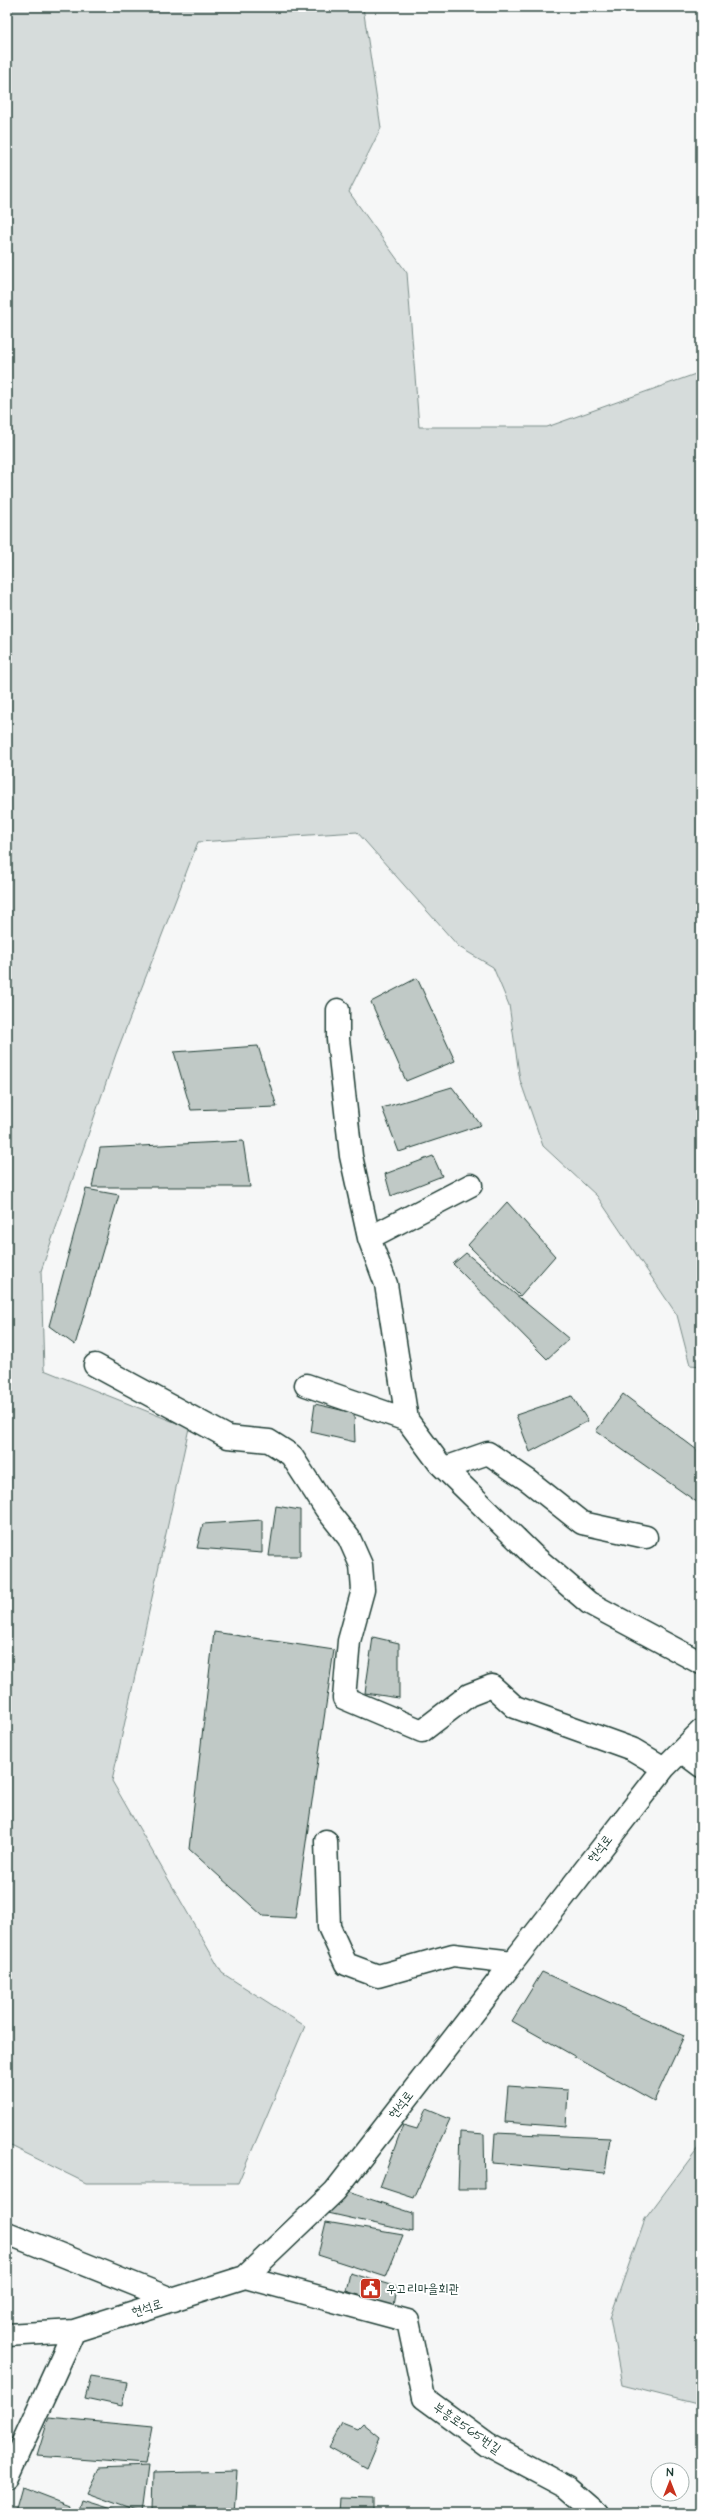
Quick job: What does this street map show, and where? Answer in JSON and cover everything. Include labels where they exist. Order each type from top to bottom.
[{"type":"street","points":[[338,1010],[338,1039],[351,1156],[369,1238],[386,1284],[407,1420],[445,1468],[533,1555],[589,1603],[701,1663]]},
{"type":"street","points":[[369,1238],[471,1185]]},
{"type":"street","points":[[95,1365],[228,1437],[269,1441],[291,1455],[326,1509],[349,1538],[361,1565],[363,1590],[349,1641],[344,1698],[422,1731],[469,1695],[492,1686],[515,1707],[632,1749],[664,1768]]},
{"type":"street","points":[[306,1385],[407,1420]]},
{"type":"street","points":[[445,1468],[488,1453],[529,1481],[582,1523],[646,1537]]},
{"type":"street","name":"현석로","points":[[7,2335],[74,2331],[245,2278],[335,2191],[664,1768],[701,1731]]},
{"type":"street","points":[[681,1751],[701,1766]]},
{"type":"street","points":[[326,1840],[329,1927],[346,1964],[378,1976],[453,1955],[513,1962]]},
{"type":"street","points":[[7,2232],[174,2300]]},
{"type":"street","name":"부흥로565번길","points":[[245,2278],[408,2321],[424,2398],[488,2445],[567,2487],[597,2513]]},
{"type":"street","points":[[7,2477],[74,2331]]},
{"type":"shaded area","points":[[7,7],[363,7],[381,128],[349,192],[407,273],[419,427],[547,427],[701,372],[701,1366],[690,1365],[677,1315],[597,1196],[543,1146],[520,1080],[509,1005],[493,967],[459,947],[357,832],[198,842],[116,1054],[41,1271],[44,1370],[189,1428],[112,1781],[222,1973],[305,2026],[238,2183],[86,2183],[7,2144]]},
{"type":"shaded area","points":[[701,2144],[701,2405],[622,2385],[610,2318],[645,2219]]},
{"type":"building","points":[[417,978],[455,1061],[406,1081],[371,1002]]},
{"type":"building","points":[[258,1046],[277,1107],[191,1110],[174,1052]]},
{"type":"building","points":[[452,1087],[481,1125],[399,1152],[382,1108]]},
{"type":"building","points":[[243,1141],[250,1187],[92,1187],[100,1148]]},
{"type":"building","points":[[433,1156],[442,1176],[391,1196],[385,1174]]},
{"type":"building","points":[[86,1189],[119,1195],[75,1345],[49,1326]]},
{"type":"building","points":[[507,1202],[555,1256],[520,1296],[468,1245]]},
{"type":"building","points":[[466,1253],[569,1339],[547,1359],[453,1264]]},
{"type":"building","points":[[623,1394],[701,1453],[701,1505],[596,1431]]},
{"type":"building","points":[[572,1396],[588,1421],[530,1452],[516,1415]]},
{"type":"building","points":[[315,1404],[354,1413],[355,1442],[311,1432]]},
{"type":"building","points":[[276,1506],[300,1510],[300,1556],[269,1556]]},
{"type":"building","points":[[262,1520],[262,1553],[197,1548],[203,1524]]},
{"type":"building","points":[[214,1632],[334,1650],[295,1918],[263,1916],[189,1849]]},
{"type":"building","points":[[373,1637],[399,1643],[399,1698],[365,1693]]},
{"type":"building","points":[[542,1972],[684,2036],[654,2101],[512,2021]]},
{"type":"building","points":[[508,2086],[568,2090],[566,2127],[505,2122]]},
{"type":"building","points":[[426,2109],[450,2119],[414,2198],[380,2187],[403,2125],[417,2129]]},
{"type":"building","points":[[460,2132],[484,2134],[485,2189],[458,2189]]},
{"type":"building","points":[[495,2133],[610,2138],[605,2173],[493,2163]]},
{"type":"building","points":[[345,2191],[413,2213],[413,2232],[328,2213]]},
{"type":"building","points":[[326,2222],[403,2235],[386,2277],[318,2255]]},
{"type":"building","name":"우고리마을회관","points":[[350,2273],[397,2287],[394,2306],[346,2291]]},
{"type":"building","points":[[91,2376],[127,2382],[122,2406],[85,2398]]},
{"type":"building","points":[[49,2417],[152,2427],[145,2464],[37,2456]]},
{"type":"building","points":[[342,2423],[357,2429],[363,2423],[380,2437],[367,2468],[329,2447]]},
{"type":"building","points":[[148,2466],[142,2513],[87,2493],[99,2468]]},
{"type":"building","points":[[237,2471],[234,2513],[152,2511],[153,2473]]},
{"type":"building","points":[[22,2487],[69,2505],[67,2513],[15,2512]]},
{"type":"building","points":[[340,2498],[373,2499],[373,2513],[339,2513]]},
{"type":"building","points":[[82,2500],[124,2513],[78,2513]]},
{"type":"place","name":"우고리마을회관","points":[[371,2289]]}]
